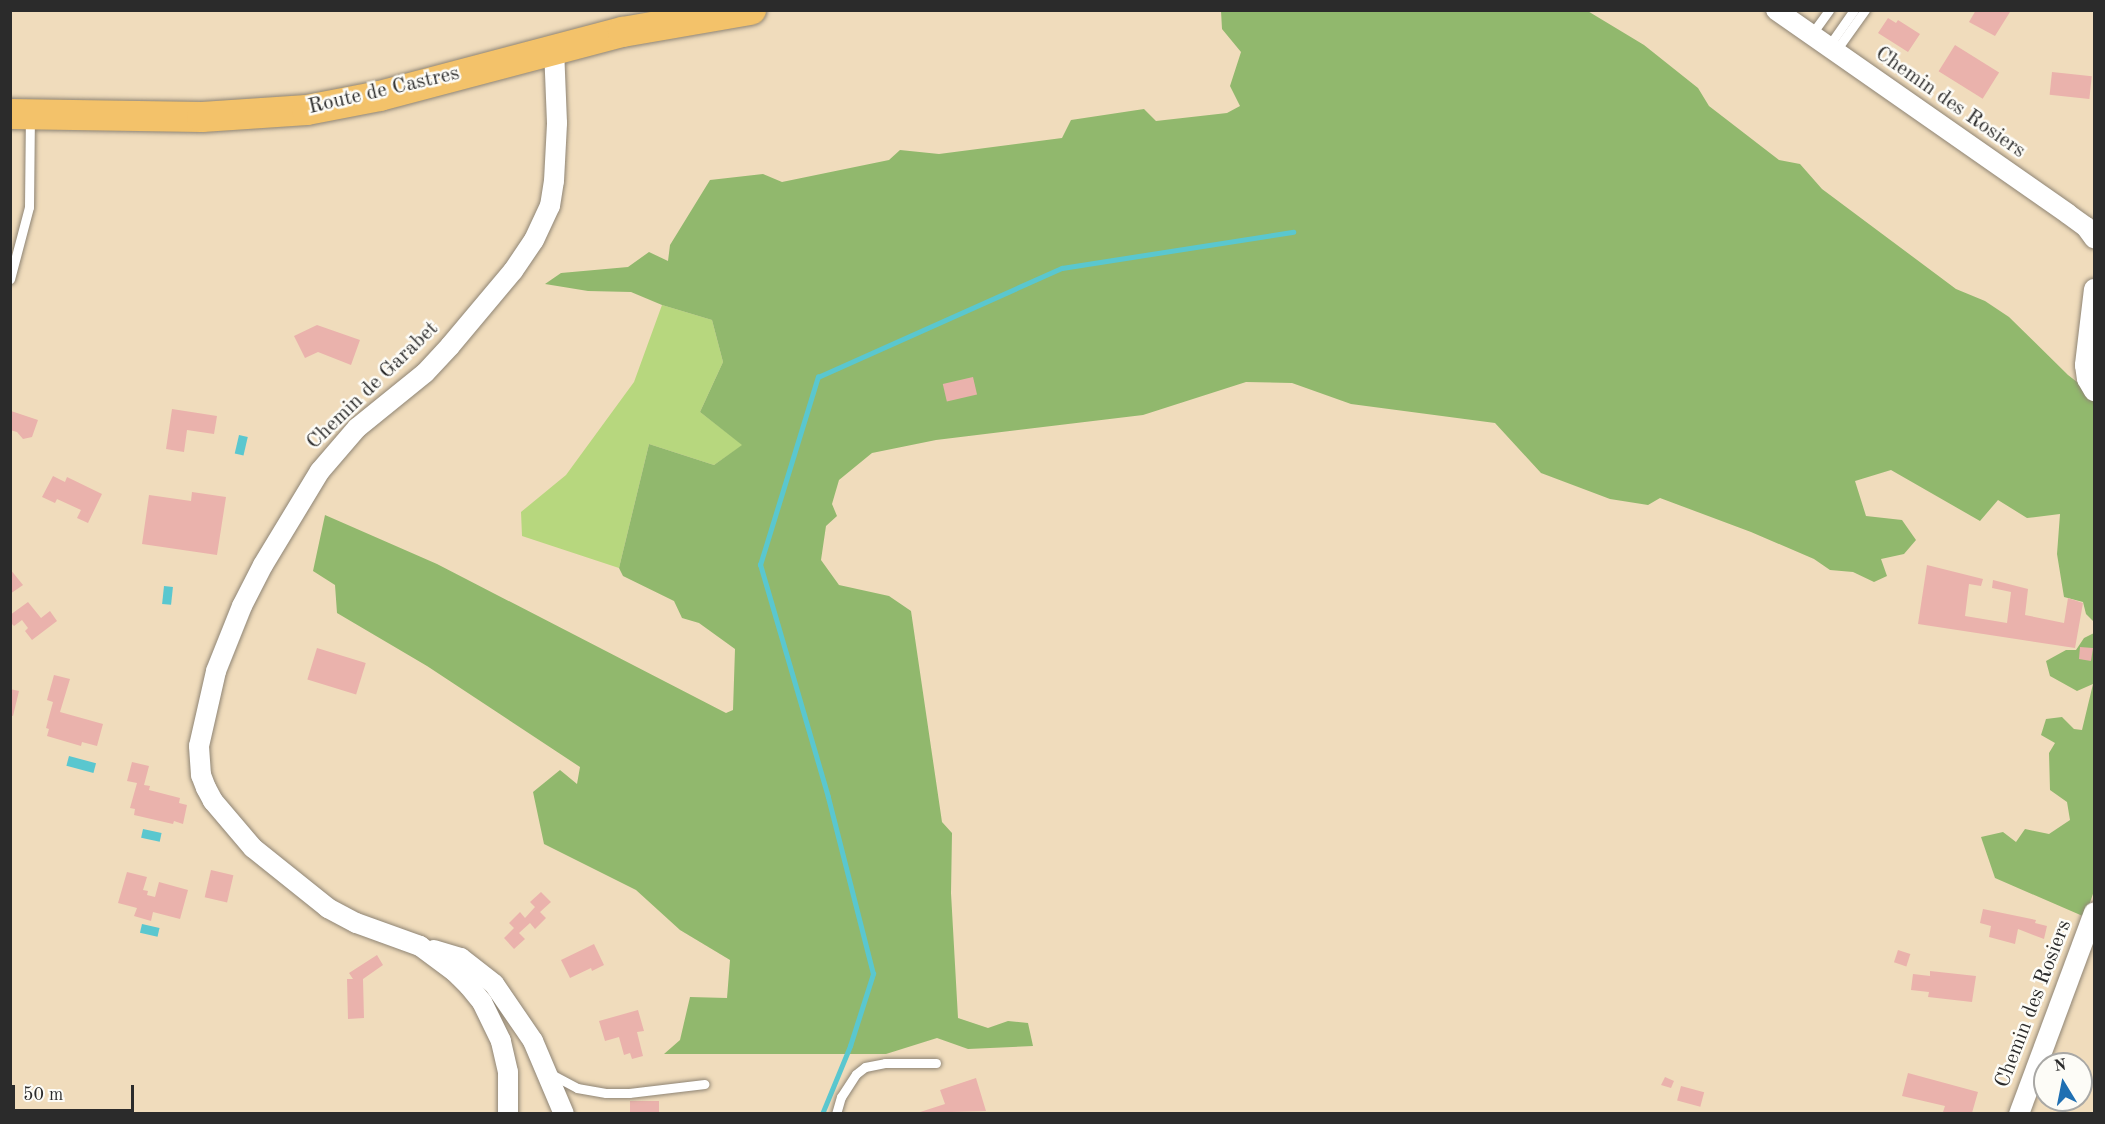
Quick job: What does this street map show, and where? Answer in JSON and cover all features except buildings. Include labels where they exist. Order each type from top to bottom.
[{"type":"main road","name":"Route de Castres","points":[[20,114],[201,117],[307,110],[381,96],[623,32],[751,10]]},
{"type":"street","name":"Chemin des Rosiers","points":[[1776,10],[2068,214],[2086,227],[2094,238]]},
{"type":"street","name":"Chemin de Garabet","points":[[508,1113],[506,1058],[494,1022],[469,986],[455,972],[420,946],[356,923],[328,908],[254,848],[213,801],[206,788],[199,760],[202,725],[216,671],[242,606],[263,566],[320,471],[357,429],[425,373],[513,270],[534,240],[550,206],[554,181],[557,123],[554,49]]},
{"type":"street","points":[[2094,289],[2085,365],[2087,380],[2094,391]]},
{"type":"street","name":"Chemin des Rosiers","points":[[2019,1113],[2094,912]]},
{"type":"street","points":[[420,946],[461,958],[494,984],[533,1041],[564,1113]]},
{"type":"lane","points":[[1811,35],[1829,10]]},
{"type":"lane","points":[[1832,50],[1854,10]]},
{"type":"lane","points":[[1832,50],[1865,10]]},
{"type":"lane","points":[[10,279],[29,207],[20,114]]},
{"type":"lane","points":[[836,1113],[841,1097],[856,1074],[865,1067],[885,1063],[936,1063]]},
{"type":"lane","points":[[548,1073],[577,1088],[606,1093],[629,1094],[704,1084]]},
{"type":"green space","points":[[1586,10],[1644,45],[1698,88],[1709,106],[1779,160],[1800,164],[1822,189],[1956,289],[1985,301],[2009,317],[2068,375],[2090,392],[2094,391],[2094,622],[2086,614],[2083,602],[2064,597],[2057,554],[2060,514],[2027,518],[1998,500],[1980,521],[1891,470],[1855,481],[1866,516],[1902,520],[1916,540],[1904,554],[1881,559],[1887,576],[1874,582],[1853,572],[1830,570],[1814,559],[1751,532],[1660,498],[1648,505],[1610,499],[1541,473],[1495,423],[1351,404],[1292,383],[1246,382],[1143,415],[936,440],[872,453],[839,480],[832,504],[837,516],[826,526],[821,560],[839,585],[889,596],[911,611],[942,822],[952,833],[951,893],[958,1018],[988,1028],[1008,1021],[1028,1023],[1033,1046],[968,1049],[937,1038],[886,1054],[664,1054],[680,1040],[690,997],[727,998],[730,960],[680,930],[636,890],[544,844],[533,792],[560,770],[577,784],[580,767],[427,666],[337,613],[335,585],[313,571],[325,515],[437,564],[726,713],[733,710],[735,649],[699,623],[682,618],[674,601],[623,576],[619,568],[649,444],[714,465],[742,445],[700,412],[723,362],[712,320],[662,305],[631,292],[588,291],[545,284],[561,273],[628,267],[649,252],[668,261],[670,245],[710,180],[763,174],[782,182],[889,160],[900,150],[939,154],[1062,138],[1071,120],[1144,109],[1156,121],[1227,113],[1240,106],[1230,86],[1241,52],[1222,29],[1221,11]]},
{"type":"green space","points":[[662,305],[712,320],[723,362],[700,412],[743,445],[714,465],[649,444],[619,568],[522,536],[521,512],[566,475],[634,382]]},
{"type":"green space","points":[[2094,633],[2094,891],[2085,917],[1995,878],[1981,837],[2003,832],[2016,842],[2025,829],[2049,834],[2070,820],[2067,802],[2050,790],[2049,753],[2055,743],[2041,735],[2046,719],[2062,717],[2074,729],[2082,730],[2093,684],[2077,691],[2050,676],[2046,661],[2066,650],[2076,650],[2084,638]]},
{"type":"water","points":[[239,435],[248,437],[243,456],[235,454]]},
{"type":"water","points":[[164,586],[173,587],[171,605],[162,604]]},
{"type":"water","points":[[69,756],[96,763],[93,773],[66,766]]},
{"type":"water","points":[[143,829],[162,833],[160,842],[141,838]]},
{"type":"water","points":[[142,924],[160,928],[158,937],[140,933]]},
{"type":"waterway","points":[[822,1114],[850,1046],[873,974],[828,797],[760,565],[818,377],[1062,268],[1293,232]]}]
